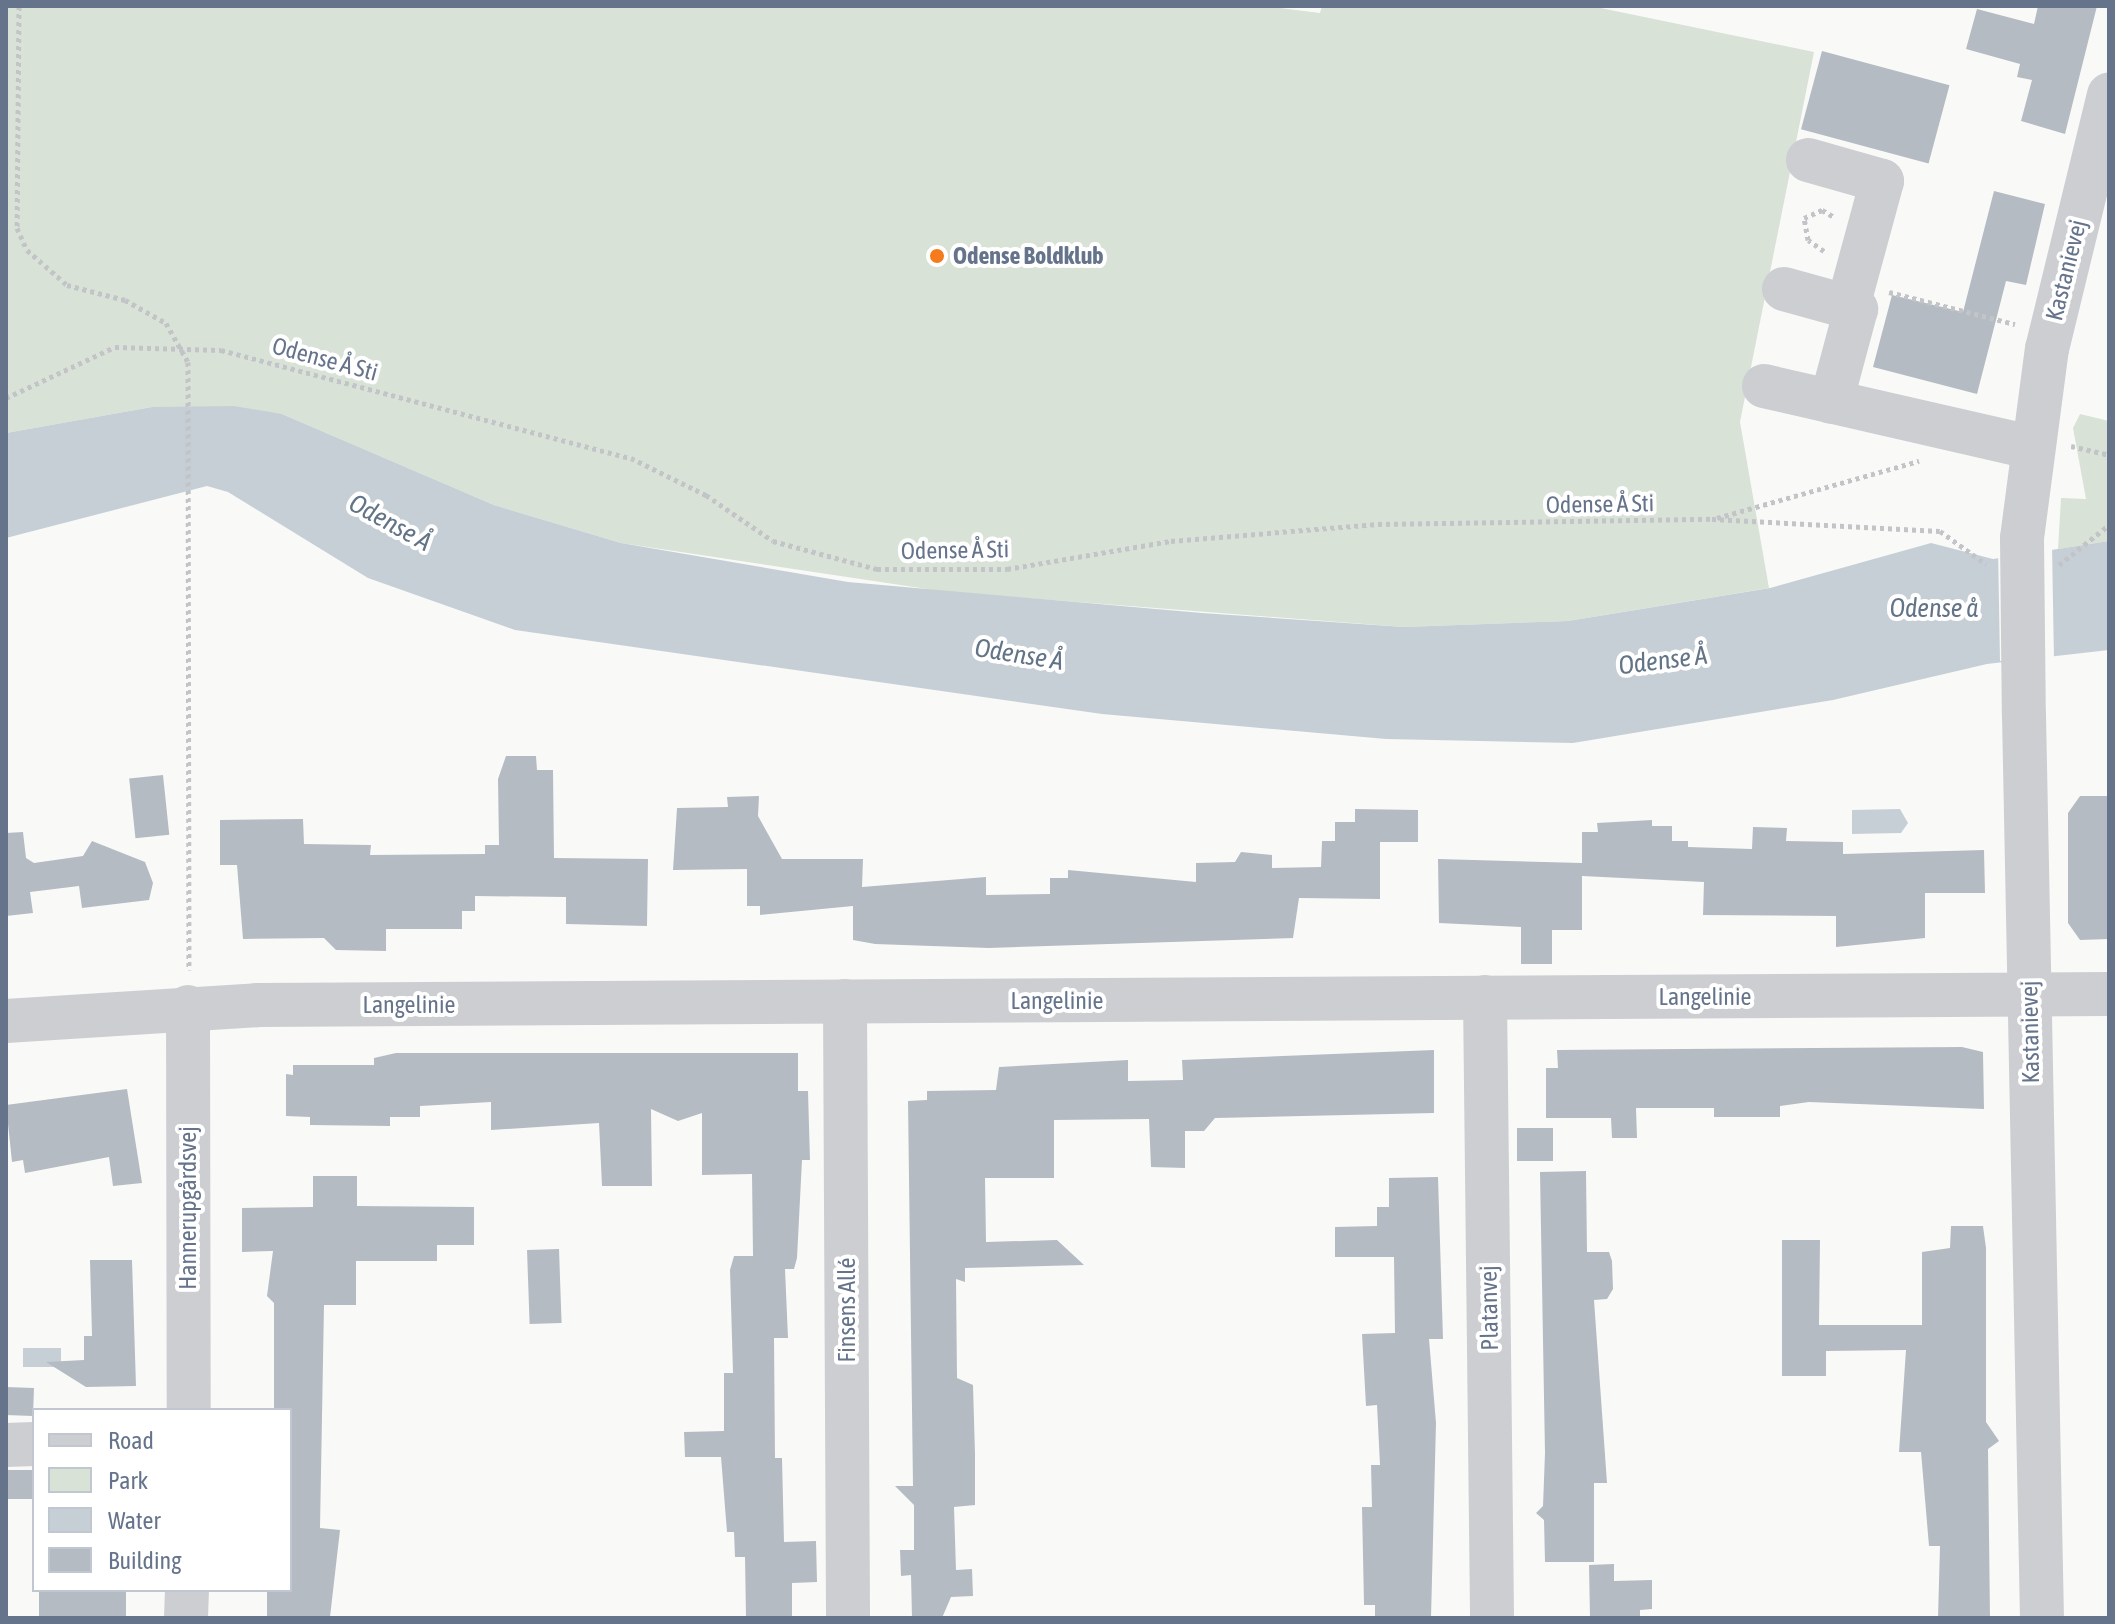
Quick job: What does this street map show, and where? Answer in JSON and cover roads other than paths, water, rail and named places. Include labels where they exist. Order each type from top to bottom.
[{"type":"street","name":"Kastanievej","points":[[2042,1618],[2022,538],[2030,447],[2109,94]]},
{"type":"street","points":[[1808,160],[1882,181],[1831,402]]},
{"type":"street","points":[[1784,289],[1852,307]]},
{"type":"street","points":[[1764,386],[2030,447]]},
{"type":"street","name":"Langelinie","points":[[6,1021],[188,1007],[2109,994]]},
{"type":"street","name":"Platanvej","points":[[1485,997],[1492,1618]]},
{"type":"street","name":"Finsens Allé","points":[[845,1001],[848,1618]]},
{"type":"street","name":"Hannerupgårdsvej","points":[[188,1007],[189,1408]]},
{"type":"street","points":[[6,1445],[32,1444]]},
{"type":"street","points":[[186,1618],[187,1592]]},
{"type":"water","name":"Odense å","points":[[234,406],[282,414],[494,505],[621,543],[848,582],[1202,613],[1404,627],[1568,621],[1770,588],[1931,543],[1993,559],[2109,541],[2109,650],[1987,664],[1833,700],[1573,743],[1386,739],[1102,714],[515,630],[368,578],[228,492],[207,486],[6,538],[6,433],[152,407]]},
{"type":"water","points":[[1900,809],[1908,823],[1901,833],[1852,834],[1852,810]]},
{"type":"water","points":[[23,1348],[61,1348],[61,1367],[23,1367]]},
{"type":"place","name":"Odense Boldklub","points":[[937,256]]},
{"type":"water label","name":"Odense Å","points":[[390,523]]},
{"type":"water label","name":"Odense Å","points":[[1019,655]]},
{"type":"water label","name":"Odense Å","points":[[1663,661]]}]
